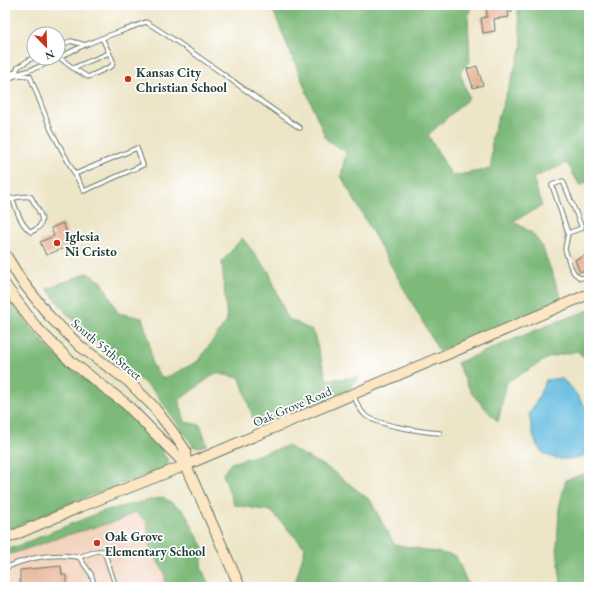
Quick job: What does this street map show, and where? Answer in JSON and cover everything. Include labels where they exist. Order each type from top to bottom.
[{"type":"street","points":[[5,78],[15,74]]},
{"type":"street","name":"South 55th Street","points":[[5,254],[21,280],[50,317],[81,346],[128,381],[152,405],[185,450],[186,465],[240,587]]},
{"type":"street","name":"South 55th Street","points":[[5,285],[36,327],[69,360],[126,404],[186,465]]},
{"type":"street","name":"Oak Grove Road","points":[[5,539],[75,509],[186,465],[589,294]]},
{"type":"lane","points":[[66,55],[102,38],[146,22],[172,38],[272,110],[300,128]]},
{"type":"lane","points":[[66,63],[88,77],[112,66],[113,61],[102,38]]},
{"type":"lane","points":[[66,43],[71,41],[85,45]]},
{"type":"lane","points":[[73,68],[109,53]]},
{"type":"lane","points":[[15,74],[18,68],[26,62]]},
{"type":"lane","points":[[15,74],[29,71],[41,66]]},
{"type":"lane","points":[[15,74],[30,76],[51,130],[75,174],[84,190],[143,165],[137,148],[75,174]]},
{"type":"lane","points":[[568,233],[582,228],[563,181],[552,185],[568,233],[565,249],[570,266],[574,273],[580,278],[589,277]]},
{"type":"lane","points":[[5,201],[12,198],[26,196],[31,197],[42,218],[42,223],[39,228],[31,232],[26,228],[19,216],[12,198]]},
{"type":"lane","points":[[353,394],[361,411],[372,420],[428,432],[440,432]]},
{"type":"lane","points":[[5,568],[20,561],[66,555],[79,557],[97,551],[104,551],[116,587]]},
{"type":"lane","points":[[79,557],[92,574],[95,587]]},
{"type":"shaded area","name":"Oak Grove Elementary School","points":[[135,512],[147,522],[150,550],[165,573],[165,587],[5,587],[5,556],[67,535],[120,520]]},
{"type":"green space","points":[[271,5],[471,5],[468,18],[470,62],[460,72],[469,98],[428,135],[452,176],[491,169],[492,136],[522,47],[517,5],[589,5],[589,181],[580,186],[567,163],[533,178],[542,206],[513,221],[532,233],[542,246],[562,300],[439,351],[341,176],[346,152],[326,139]]},
{"type":"green space","points":[[242,238],[269,272],[287,318],[313,331],[327,380],[359,377],[349,390],[256,427],[240,378],[216,373],[179,400],[185,422],[200,425],[207,445],[194,447],[155,392],[112,356],[68,315],[47,289],[87,273],[102,282],[118,313],[142,318],[149,340],[152,365],[163,379],[197,362],[227,321],[222,262]]},
{"type":"green space","points":[[5,292],[25,320],[49,348],[135,421],[159,447],[169,462],[165,468],[68,504],[5,531]]},
{"type":"green space","points":[[589,310],[589,362],[577,351],[550,357],[507,382],[498,422],[472,394],[457,363]]},
{"type":"green space","points":[[287,446],[331,470],[370,500],[394,544],[456,556],[469,587],[294,587],[305,548],[271,511],[234,505],[223,474],[231,463]]},
{"type":"green space","points":[[589,472],[589,587],[559,587],[561,583],[557,548],[559,508],[566,480]]},
{"type":"green space","points":[[163,497],[184,511],[204,548],[201,567],[210,587],[165,587],[165,573],[150,550],[147,522],[135,512],[120,520],[67,535],[5,556],[5,551],[103,511]]},
{"type":"water","points":[[561,378],[572,388],[589,412],[589,453],[578,458],[564,459],[550,457],[540,450],[534,438],[529,414],[546,380]]},
{"type":"building","points":[[486,5],[511,5],[512,12],[508,12],[509,17],[494,19],[495,31],[483,33],[481,18],[487,17]]},
{"type":"building","points":[[477,66],[483,85],[473,88],[467,69]]},
{"type":"building","points":[[63,223],[72,245],[46,255],[40,242],[54,236],[51,228]]},
{"type":"building","points":[[589,254],[589,264],[587,265],[588,269],[580,272],[575,260]]},
{"type":"building","points":[[61,566],[62,575],[66,575],[66,587],[20,587],[20,570]]},
{"type":"place","name":"Kansas City Christian School","points":[[128,79]]},
{"type":"place","name":"Iglesia Ni Cristo","points":[[57,243]]},
{"type":"place","name":"Oak Grove Elementary School","points":[[97,543]]}]
